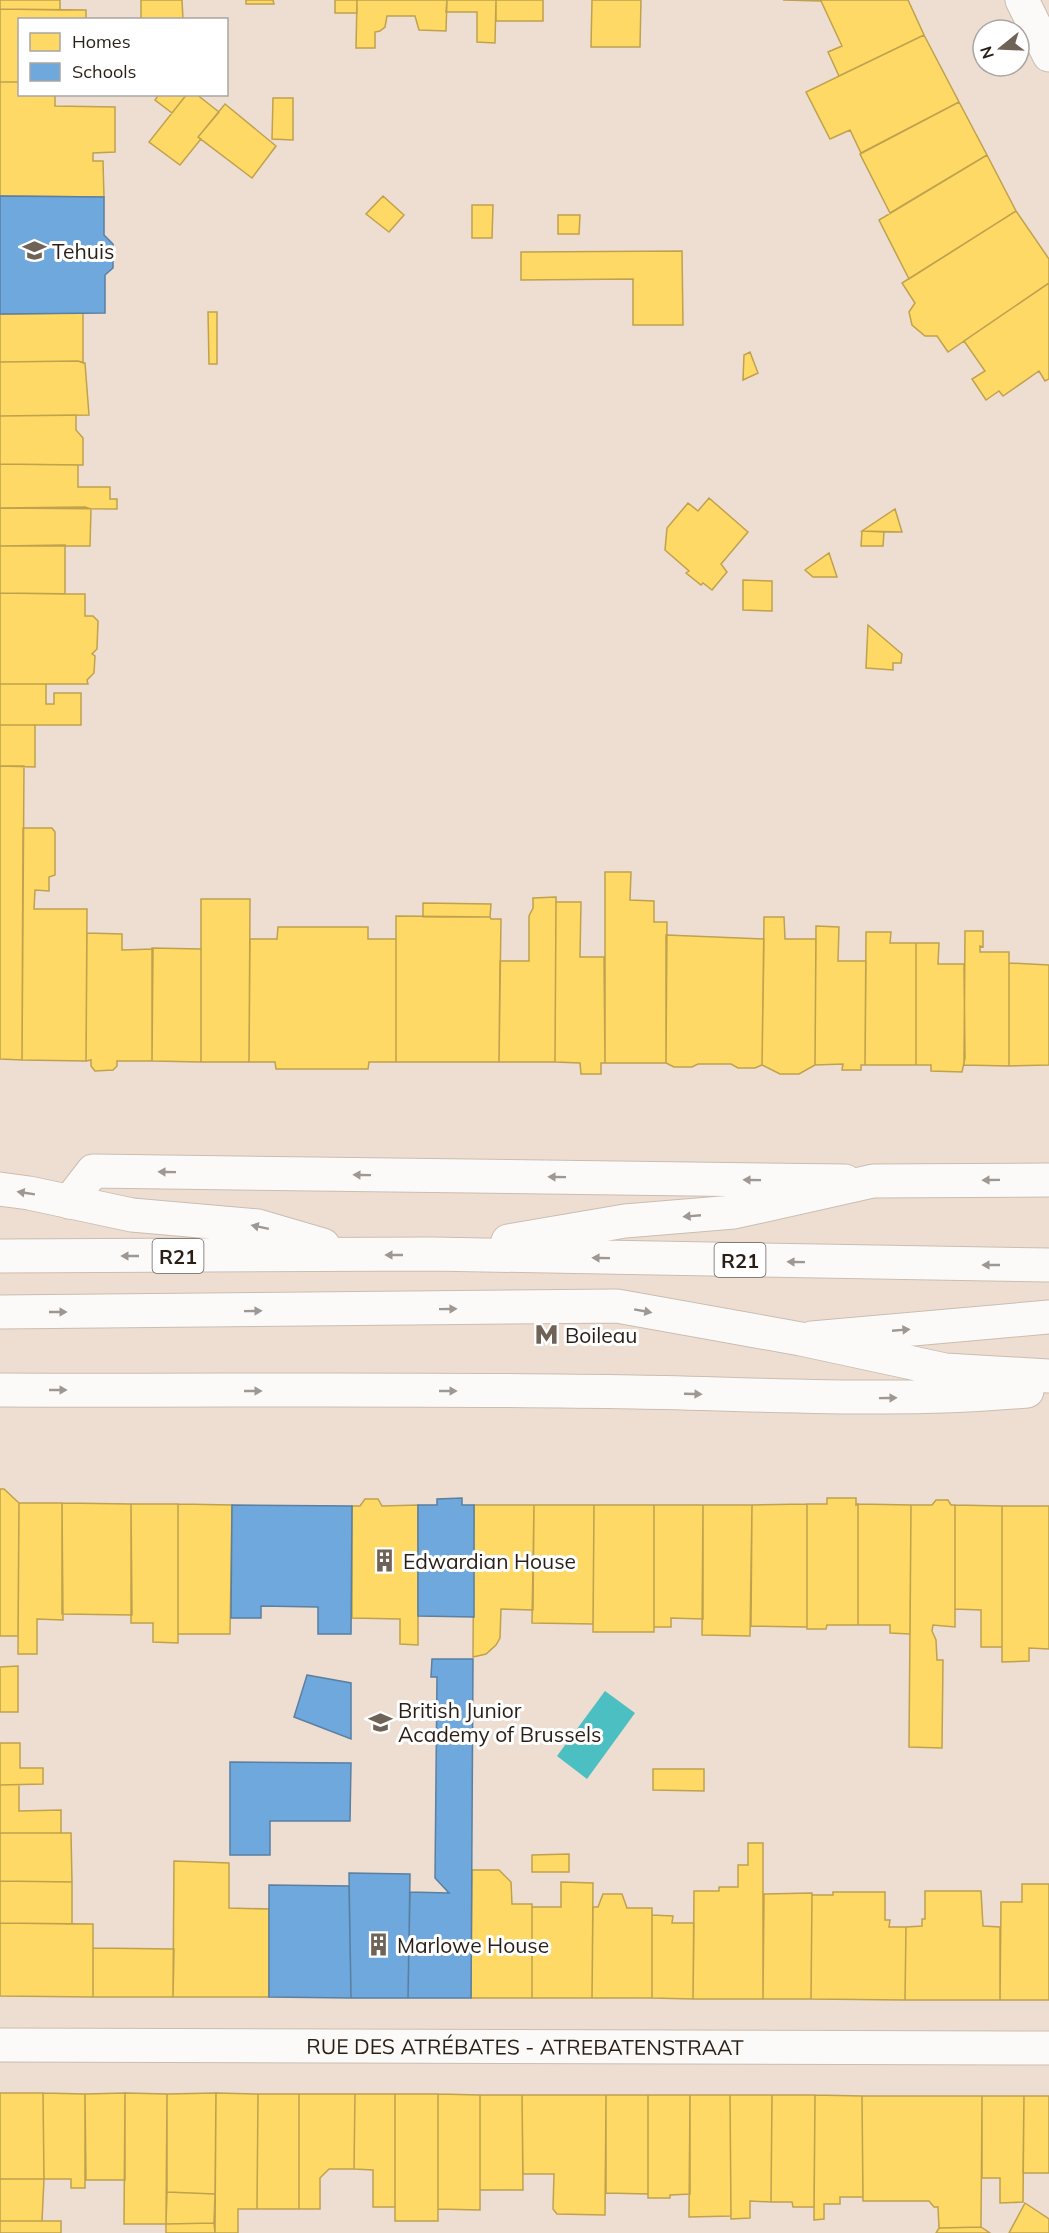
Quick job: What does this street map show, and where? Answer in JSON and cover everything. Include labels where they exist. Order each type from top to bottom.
[{"type":"main road","points":[[1022,0],[1049,55]]},
{"type":"main road","points":[[69,1202],[93,1171],[873,1181],[1049,1180]]},
{"type":"main road","points":[[432,1254],[625,1221],[734,1212],[873,1181]]},
{"type":"main road","points":[[0,1189],[132,1215],[258,1226],[356,1256]]},
{"type":"main road","name":"R21","points":[[0,1256],[432,1254],[1049,1265]]},
{"type":"main road","points":[[0,1312],[616,1306],[801,1340],[945,1370],[1049,1376]]},
{"type":"main road","points":[[801,1340],[1049,1317]]},
{"type":"main road","points":[[0,1390],[635,1392],[832,1399],[965,1397],[1049,1389]]},
{"type":"main road","name":"RUE DES ATRÉBATES - ATREBATENSTRAAT","points":[[0,2045],[1049,2048]]},
{"type":"water","points":[[605,1691],[635,1713],[587,1779],[557,1756]]},
{"type":"building: Homes","points":[[0,0],[60,0],[60,10],[0,9]]},
{"type":"building: Homes","points":[[141,0],[182,0],[183,18],[141,18]]},
{"type":"building: Homes","points":[[246,0],[273,0],[274,4],[246,4]]},
{"type":"building: Homes","points":[[335,0],[357,0],[357,13],[335,13]]},
{"type":"building: Homes","points":[[357,0],[447,0],[446,31],[419,30],[415,16],[387,16],[385,27],[375,32],[375,48],[356,48]]},
{"type":"building: Homes","points":[[447,0],[496,0],[495,43],[477,42],[477,12],[446,12]]},
{"type":"building: Homes","points":[[496,0],[543,0],[543,21],[496,21]]},
{"type":"building: Homes","points":[[592,0],[641,0],[640,47],[591,47]]},
{"type":"building: Homes","points":[[783,0],[908,0],[924,35],[839,76],[828,52],[842,46],[821,1]]},
{"type":"building: Homes","points":[[0,9],[86,10],[86,18],[18,18],[18,82],[0,82]]},
{"type":"building: Homes","points":[[924,35],[959,102],[861,153],[850,130],[830,139],[806,92]]},
{"type":"building: Homes","points":[[0,82],[18,82],[18,96],[55,96],[55,106],[115,107],[115,152],[93,153],[93,161],[103,161],[104,197],[0,196]]},
{"type":"building: Homes","points":[[158,96],[185,96],[172,113],[155,100]]},
{"type":"building: Homes","points":[[185,96],[199,96],[219,112],[198,137],[201,139],[180,165],[149,142]]},
{"type":"building: Homes","points":[[273,98],[293,98],[293,140],[272,139]]},
{"type":"building: Homes","points":[[959,102],[987,155],[890,213],[860,154]]},
{"type":"building: Homes","points":[[225,104],[276,146],[252,178],[198,137]]},
{"type":"building: Homes","points":[[987,155],[1016,211],[909,279],[879,220]]},
{"type":"building: Homes","points":[[383,196],[404,215],[389,232],[366,214]]},
{"type":"building: Homes","points":[[472,205],[493,205],[492,238],[472,238]]},
{"type":"building: Homes","points":[[1016,211],[1049,259],[1049,283],[948,352],[937,336],[925,336],[912,325],[909,312],[915,303],[902,283]]},
{"type":"building: Homes","points":[[558,215],[580,215],[579,234],[558,234]]},
{"type":"building: Homes","points":[[682,251],[683,325],[633,325],[633,279],[521,280],[521,252]]},
{"type":"building: Homes","points":[[1049,283],[1049,379],[1045,381],[1039,371],[1003,396],[999,391],[986,400],[972,379],[985,371],[964,341]]},
{"type":"building: Homes","points":[[208,312],[217,312],[217,364],[209,364]]},
{"type":"building: Homes","points":[[83,313],[83,363],[78,361],[0,362],[0,314]]},
{"type":"building: Homes","points":[[750,352],[758,373],[743,380],[744,355]]},
{"type":"building: Homes","points":[[78,361],[85,363],[89,415],[0,416],[0,362]]},
{"type":"building: Homes","points":[[76,415],[76,430],[83,438],[83,465],[0,464],[0,416]]},
{"type":"building: Homes","points":[[0,464],[78,465],[78,487],[110,487],[110,499],[117,499],[117,509],[0,508]]},
{"type":"building: Homes","points":[[709,498],[748,532],[721,564],[727,572],[712,590],[703,583],[701,585],[686,573],[689,571],[665,550],[667,528],[688,503],[698,511]]},
{"type":"building: Homes","points":[[85,507],[91,509],[90,546],[0,546],[0,508]]},
{"type":"building: Homes","points":[[895,509],[902,532],[862,531]]},
{"type":"building: Homes","points":[[862,531],[884,532],[883,546],[861,546]]},
{"type":"building: Homes","points":[[65,545],[65,594],[0,593],[0,546]]},
{"type":"building: Homes","points":[[829,553],[837,577],[813,577],[805,570]]},
{"type":"building: Homes","points":[[743,580],[772,581],[772,611],[743,610]]},
{"type":"building: Homes","points":[[0,593],[85,594],[85,616],[93,616],[98,621],[97,649],[92,654],[95,656],[94,673],[87,680],[88,684],[0,684]]},
{"type":"building: Homes","points":[[868,625],[902,654],[901,663],[893,663],[893,670],[866,668]]},
{"type":"building: Homes","points":[[0,684],[46,684],[46,704],[54,704],[54,693],[81,693],[81,725],[0,725]]},
{"type":"building: Homes","points":[[0,725],[35,725],[35,767],[0,766]]},
{"type":"building: Homes","points":[[0,766],[24,766],[22,1060],[0,1059]]},
{"type":"building: Homes","points":[[23,828],[52,828],[55,832],[55,875],[49,877],[49,891],[35,890],[34,909],[87,909],[86,1061],[22,1060]]},
{"type":"building: Homes","points":[[605,872],[631,872],[630,900],[654,901],[654,922],[667,922],[666,1063],[605,1063]]},
{"type":"building: Homes","points":[[556,897],[555,1062],[499,1062],[500,961],[529,961],[529,916],[533,908],[533,898]]},
{"type":"building: Homes","points":[[201,899],[250,899],[249,1062],[201,1062]]},
{"type":"building: Homes","points":[[556,902],[581,902],[580,957],[604,957],[605,1063],[601,1063],[601,1074],[581,1074],[580,1063],[555,1062]]},
{"type":"building: Homes","points":[[423,903],[491,904],[490,917],[423,917]]},
{"type":"building: Homes","points":[[396,916],[501,919],[499,1062],[396,1062]]},
{"type":"building: Homes","points":[[764,917],[784,917],[785,939],[816,939],[815,1065],[799,1074],[780,1074],[762,1065]]},
{"type":"building: Homes","points":[[816,926],[839,927],[838,961],[866,961],[865,1065],[861,1065],[861,1070],[842,1070],[843,1064],[815,1065]]},
{"type":"building: Homes","points":[[278,927],[368,927],[368,939],[396,939],[396,1062],[369,1062],[368,1069],[276,1069],[275,1062],[249,1062],[250,939],[277,939]]},
{"type":"building: Homes","points":[[965,931],[983,931],[983,947],[980,946],[980,952],[1009,952],[1009,1066],[964,1065]]},
{"type":"building: Homes","points":[[866,932],[891,932],[890,943],[916,943],[916,1065],[865,1065]]},
{"type":"building: Homes","points":[[87,933],[122,934],[122,950],[153,949],[152,1061],[117,1061],[117,1066],[113,1070],[95,1071],[91,1066],[91,1060],[86,1061]]},
{"type":"building: Homes","points":[[666,935],[764,939],[762,1065],[755,1068],[738,1068],[731,1064],[674,1067],[666,1063]]},
{"type":"building: Homes","points":[[916,943],[939,943],[938,964],[964,964],[965,1058],[962,1072],[931,1071],[931,1065],[916,1065]]},
{"type":"building: Homes","points":[[152,948],[201,949],[201,1062],[152,1061]]},
{"type":"building: Homes","points":[[1009,963],[1049,965],[1049,1065],[1009,1066]]},
{"type":"building: Homes","points":[[0,1489],[4,1489],[19,1503],[18,1636],[0,1636]]},
{"type":"building: Homes","points":[[827,1498],[856,1498],[856,1505],[858,1504],[858,1625],[827,1625],[826,1629],[807,1629],[807,1504],[827,1504]]},
{"type":"building: Homes","name":"Edwardian House","points":[[365,1499],[378,1499],[382,1506],[418,1505],[418,1645],[400,1644],[400,1619],[352,1618],[352,1506],[360,1506]]},
{"type":"building: Homes","points":[[936,1500],[948,1500],[951,1505],[955,1505],[955,1627],[933,1625],[932,1631],[936,1640],[937,1660],[943,1660],[942,1748],[909,1747],[911,1505],[932,1505]]},
{"type":"building: Homes","points":[[19,1503],[62,1503],[63,1620],[37,1619],[37,1654],[18,1654]]},
{"type":"building: Homes","points":[[62,1503],[131,1504],[132,1615],[62,1614]]},
{"type":"building: Homes","points":[[131,1504],[178,1504],[178,1643],[153,1642],[153,1623],[131,1623]]},
{"type":"building: Homes","points":[[178,1504],[232,1505],[230,1634],[178,1634]]},
{"type":"building: Homes","points":[[807,1504],[807,1627],[751,1626],[752,1505]]},
{"type":"building: Homes","points":[[858,1504],[911,1505],[910,1634],[890,1633],[890,1625],[858,1625]]},
{"type":"building: Homes","points":[[474,1505],[534,1505],[533,1610],[501,1609],[500,1638],[496,1645],[486,1654],[473,1657]]},
{"type":"building: Homes","points":[[534,1505],[594,1505],[593,1624],[532,1623]]},
{"type":"building: Homes","points":[[594,1505],[654,1505],[654,1632],[593,1632]]},
{"type":"building: Homes","points":[[654,1505],[703,1505],[703,1619],[671,1618],[671,1627],[654,1627]]},
{"type":"building: Homes","points":[[703,1505],[752,1505],[750,1636],[702,1635]]},
{"type":"building: Homes","points":[[955,1505],[1002,1506],[1002,1647],[981,1647],[981,1610],[955,1609]]},
{"type":"building: Homes","points":[[1002,1506],[1049,1506],[1049,1649],[1029,1648],[1029,1661],[1002,1662]]},
{"type":"building: Homes","points":[[18,1666],[18,1712],[0,1712],[0,1667]]},
{"type":"building: Homes","points":[[0,1743],[20,1743],[20,1768],[43,1768],[43,1784],[0,1785]]},
{"type":"building: Homes","points":[[653,1769],[704,1769],[704,1791],[653,1790]]},
{"type":"building: Homes","points":[[0,1785],[19,1785],[19,1811],[61,1810],[61,1833],[0,1833]]},
{"type":"building: Homes","points":[[0,1833],[71,1833],[72,1882],[0,1881]]},
{"type":"building: Homes","points":[[748,1843],[763,1843],[763,1999],[693,1999],[694,1891],[719,1891],[719,1887],[738,1887],[738,1865],[748,1865]]},
{"type":"building: Homes","points":[[569,1854],[569,1872],[532,1872],[532,1855]]},
{"type":"building: Homes","points":[[174,1861],[229,1863],[229,1908],[269,1909],[269,1997],[173,1997]]},
{"type":"building: Homes","points":[[472,1870],[499,1870],[511,1882],[512,1904],[532,1904],[532,1998],[471,1998]]},
{"type":"building: Homes","points":[[0,1881],[72,1882],[72,1924],[0,1923]]},
{"type":"building: Homes","points":[[561,1882],[593,1883],[592,1998],[532,1998],[532,1907],[561,1907]]},
{"type":"building: Homes","points":[[1022,1884],[1049,1884],[1049,2000],[1000,2000],[1001,1902],[1022,1902]]},
{"type":"building: Homes","points":[[925,1891],[981,1891],[983,1926],[1000,1927],[1000,2000],[905,2000],[906,1927],[922,1926],[922,1919],[925,1919]]},
{"type":"building: Homes","points":[[833,1892],[885,1892],[885,1920],[890,1920],[889,1927],[906,1927],[905,2000],[811,1999],[812,1895],[833,1895]]},
{"type":"building: Homes","points":[[812,1893],[811,1999],[763,1999],[764,1894]]},
{"type":"building: Homes","points":[[603,1894],[622,1894],[627,1908],[652,1908],[652,1998],[592,1998],[593,1907],[598,1907]]},
{"type":"building: Homes","points":[[652,1915],[673,1916],[672,1923],[694,1923],[693,1999],[652,1998]]},
{"type":"building: Homes","points":[[0,1923],[93,1924],[93,1997],[0,1996]]},
{"type":"building: Homes","points":[[93,1948],[174,1949],[173,1997],[93,1997]]},
{"type":"building: Homes","points":[[0,2093],[43,2093],[44,2179],[0,2179]]},
{"type":"building: Homes","points":[[43,2093],[85,2094],[85,2188],[71,2188],[71,2179],[44,2179]]},
{"type":"building: Homes","points":[[125,2093],[167,2094],[166,2224],[124,2224]]},
{"type":"building: Homes","points":[[125,2093],[125,2180],[86,2180],[85,2094]]},
{"type":"building: Homes","points":[[216,2093],[215,2194],[167,2192],[167,2094]]},
{"type":"building: Homes","points":[[216,2093],[258,2094],[257,2209],[238,2209],[238,2233],[215,2233]]},
{"type":"building: Homes","points":[[258,2094],[299,2094],[299,2209],[257,2209]]},
{"type":"building: Homes","points":[[299,2094],[355,2094],[354,2169],[329,2169],[320,2178],[320,2209],[299,2209]]},
{"type":"building: Homes","points":[[355,2094],[395,2094],[395,2207],[373,2207],[373,2170],[354,2169]]},
{"type":"building: Homes","points":[[395,2094],[438,2094],[438,2221],[395,2221]]},
{"type":"building: Homes","points":[[438,2094],[480,2095],[480,2210],[438,2209]]},
{"type":"building: Homes","points":[[480,2095],[522,2095],[523,2190],[480,2190]]},
{"type":"building: Homes","points":[[522,2095],[606,2095],[605,2215],[557,2214],[553,2209],[554,2174],[523,2174]]},
{"type":"building: Homes","points":[[606,2095],[648,2095],[648,2194],[606,2193]]},
{"type":"building: Homes","points":[[648,2095],[690,2095],[690,2194],[670,2195],[670,2198],[648,2198]]},
{"type":"building: Homes","points":[[690,2095],[730,2095],[731,2216],[689,2217]]},
{"type":"building: Homes","points":[[730,2095],[772,2095],[771,2202],[750,2201],[750,2218],[731,2219]]},
{"type":"building: Homes","points":[[772,2095],[815,2095],[814,2207],[793,2207],[792,2202],[771,2202]]},
{"type":"building: Homes","points":[[815,2095],[862,2096],[863,2197],[840,2197],[840,2204],[824,2204],[824,2219],[814,2220]]},
{"type":"building: Homes","points":[[862,2096],[982,2096],[981,2227],[939,2228],[938,2207],[934,2207],[929,2201],[863,2201]]},
{"type":"building: Homes","points":[[982,2096],[1024,2096],[1023,2202],[1000,2203],[1000,2178],[982,2178]]},
{"type":"building: Homes","points":[[1024,2096],[1049,2096],[1049,2173],[1023,2173]]},
{"type":"building: Homes","points":[[0,2179],[44,2179],[42,2221],[0,2221]]},
{"type":"building: Homes","points":[[167,2192],[215,2194],[214,2223],[166,2224]]},
{"type":"building: Homes","points":[[1025,2203],[1049,2219],[1049,2233],[1009,2233]]},
{"type":"building: Homes","points":[[0,2221],[61,2221],[61,2233],[0,2233]]},
{"type":"building: Homes","points":[[214,2223],[215,2233],[166,2233],[166,2224]]},
{"type":"building: Homes","points":[[981,2227],[990,2233],[936,2233],[939,2228]]},
{"type":"building: Schools","points":[[0,196],[104,197],[104,235],[113,244],[113,268],[105,275],[105,313],[0,314]]},
{"type":"building: Schools","points":[[462,1498],[462,1505],[474,1505],[474,1617],[418,1616],[418,1505],[437,1505],[437,1499]]},
{"type":"building: Schools","points":[[232,1505],[352,1506],[351,1634],[318,1634],[318,1607],[261,1606],[261,1618],[231,1618]]},
{"type":"building: Schools","points":[[432,1659],[473,1659],[471,1998],[408,1998],[410,1892],[449,1893],[435,1878],[437,1677],[431,1677]]},
{"type":"building: Schools","points":[[307,1675],[351,1683],[351,1739],[294,1717]]},
{"type":"building: Schools","points":[[230,1762],[351,1763],[350,1821],[270,1821],[270,1855],[230,1855]]},
{"type":"building: Schools","name":"Marlowe House","points":[[349,1873],[410,1874],[408,1998],[351,1998]]},
{"type":"building: Schools","points":[[269,1885],[349,1886],[351,1998],[269,1997]]},
{"type":"place","name":"Tehuis","points":[[34,251]]},
{"type":"place","name":"Boileau","points":[[547,1335]]},
{"type":"place","name":"Edwardian House","points":[[385,1561]]},
{"type":"place","name":"British Junior Academy of Brussels","points":[[380,1722]]},
{"type":"place","name":"Marlowe House","points":[[379,1945]]}]
